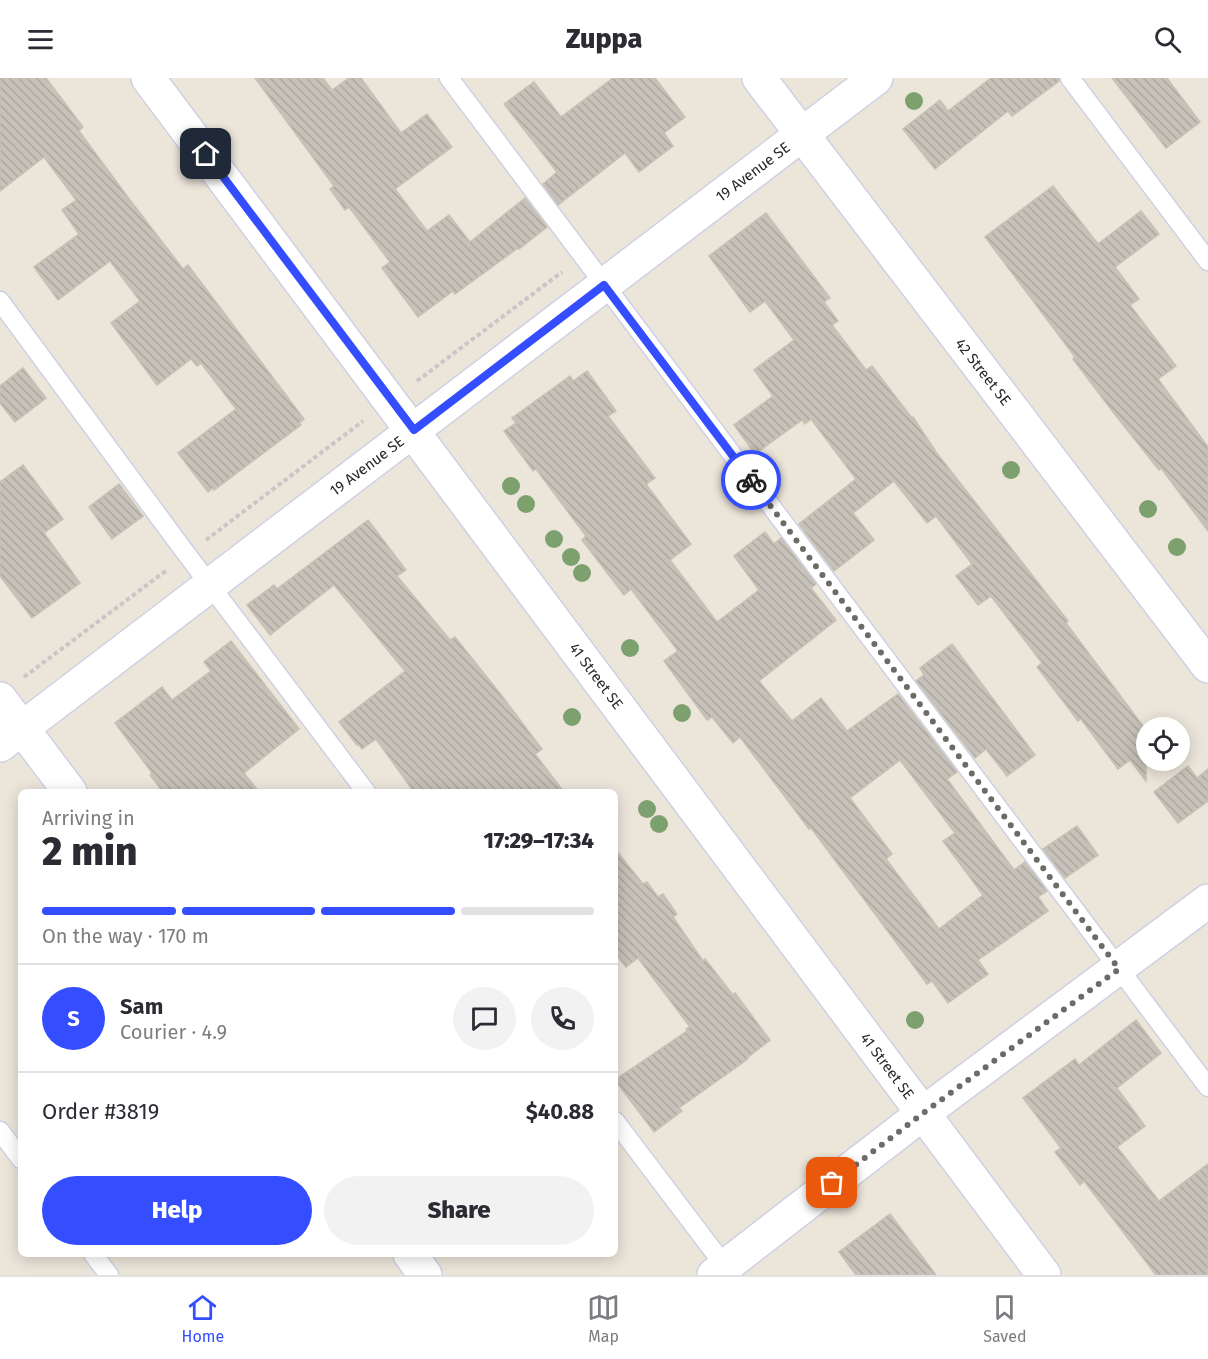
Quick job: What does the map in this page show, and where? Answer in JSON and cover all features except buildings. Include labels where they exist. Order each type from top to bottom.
[{"type":"street","name":"41 Street SE","points":[[148,78],[414,430],[1044,1275]]},
{"type":"street","name":"42 Street SE","points":[[759,78],[1208,666]]},
{"type":"street","name":"19 Avenue SE","points":[[11,736],[876,78]]},
{"type":"street","points":[[0,699],[11,736],[67,789]]},
{"type":"street","points":[[723,1272],[922,1114],[1208,901]]},
{"type":"street","points":[[412,1257],[425,1275]]},
{"type":"lane","points":[[449,78],[1208,1087]]},
{"type":"lane","points":[[1070,78],[1208,261]]},
{"type":"lane","points":[[0,301],[364,789]]},
{"type":"lane","points":[[618,1125],[723,1272]]},
{"type":"lane","points":[[0,1131],[18,1155]]},
{"type":"lane","points":[[95,1257],[109,1275]]},
{"type":"way so far","points":[[751,480],[1119,969],[832,1183]]},
{"type":"route","points":[[206,154],[414,430],[604,285],[751,480]]}]
